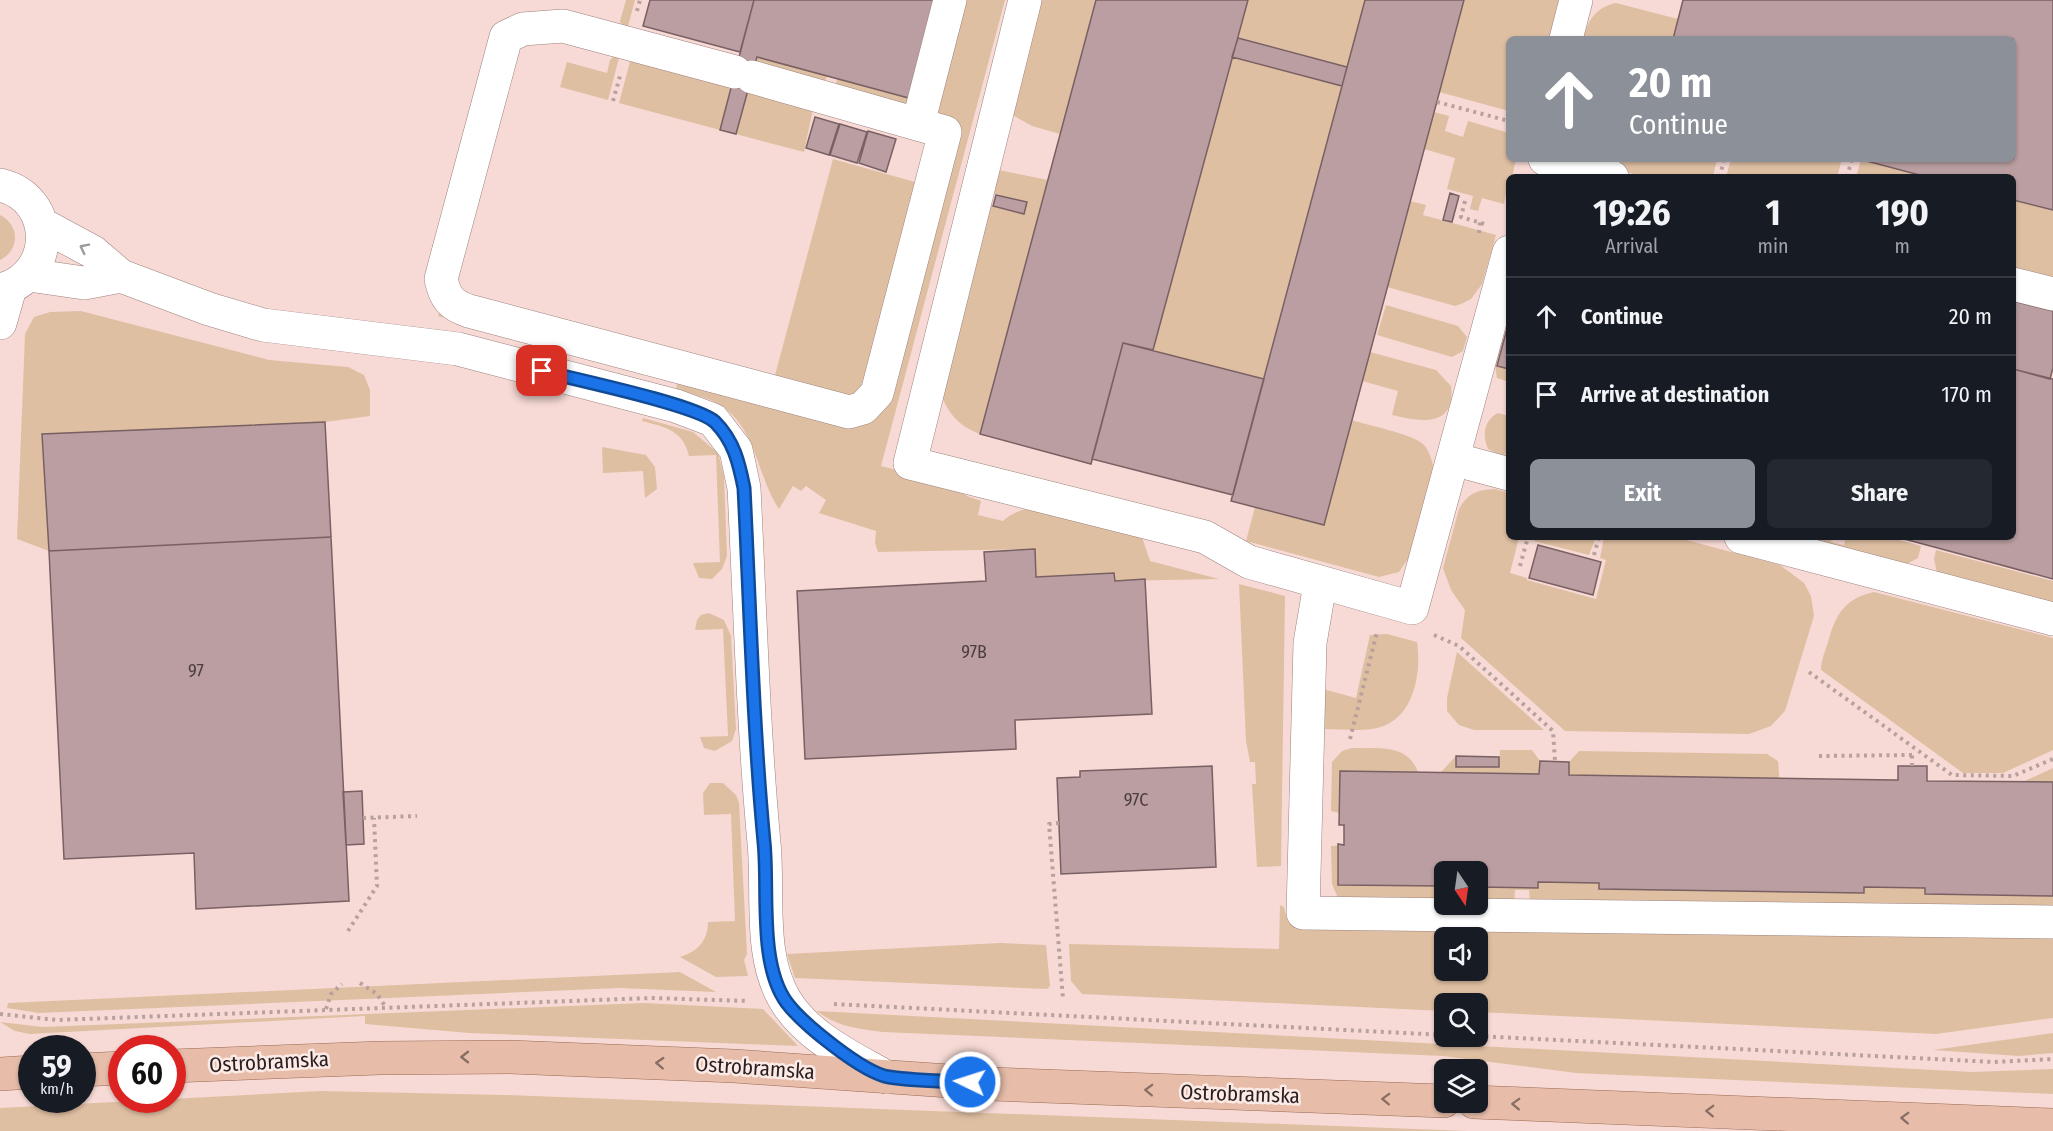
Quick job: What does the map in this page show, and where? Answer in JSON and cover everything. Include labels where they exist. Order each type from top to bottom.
[{"type":"main road","name":"Ostrobramska","points":[[186,1065],[380,1058],[510,1057],[723,1066],[886,1077],[1434,1101]]},
{"type":"main road","points":[[0,1074],[18,1073]]},
{"type":"main road","points":[[1488,1103],[2053,1125]]},
{"type":"street","points":[[918,124],[950,0]]},
{"type":"street","points":[[1024,0],[910,463],[1205,537],[1249,562],[1320,584],[1412,608],[1506,263]]},
{"type":"street","points":[[1567,36],[1576,0]]},
{"type":"street","points":[[562,26],[918,124],[945,132],[877,393],[863,408],[849,412],[480,315],[453,305],[444,294],[441,279],[506,37],[523,29],[562,26]]},
{"type":"street","points":[[1556,162],[1601,174]]},
{"type":"street","points":[[0,185],[24,196],[36,209],[43,225],[42,252],[13,285],[0,323]]},
{"type":"street","points":[[43,225],[93,252],[121,276],[209,309],[263,325],[458,349],[676,406],[713,420],[736,450],[744,488],[757,765],[771,962],[786,1001],[823,1040],[886,1077]]},
{"type":"street","points":[[13,285],[84,283],[121,276]]},
{"type":"street","points":[[2016,285],[2053,294]]},
{"type":"street","points":[[1454,459],[1506,473]]},
{"type":"street","points":[[1752,540],[2053,619]]},
{"type":"street","points":[[1320,584],[1310,643],[1303,913],[2053,922]]},
{"type":"path","points":[[1437,102],[1506,120]]},
{"type":"path","points":[[1465,201],[1461,217],[1490,225]]},
{"type":"path","points":[[1479,230],[1480,222]]},
{"type":"path","points":[[1520,566],[1527,540]]},
{"type":"path","points":[[1594,555],[1598,540]]},
{"type":"path","points":[[1350,739],[1376,635]]},
{"type":"path","points":[[1434,635],[1459,646],[1553,731],[1555,761]]},
{"type":"path","points":[[1809,672],[1952,775],[2013,776],[2053,759]]},
{"type":"path","points":[[1912,747],[1912,766]]},
{"type":"path","points":[[1819,756],[1912,755]]},
{"type":"path","points":[[363,818],[417,816]]},
{"type":"path","points":[[348,931],[377,886],[374,818]]},
{"type":"path","points":[[1059,823],[1049,824],[1063,999]]},
{"type":"path","points":[[360,983],[377,994],[385,1007]]},
{"type":"path","points":[[326,1009],[331,994],[342,984]]},
{"type":"path","points":[[0,1014],[57,1020],[651,998],[786,1001],[1434,1034]]},
{"type":"path","points":[[1488,1037],[1995,1062],[2053,1059]]},
{"type":"shaded area","points":[[626,0],[635,0],[626,34],[620,21]]},
{"type":"shaded area","points":[[959,0],[1005,0],[881,466],[950,484],[967,496],[981,501],[978,515],[1003,521],[1019,511],[1038,508],[1142,537],[1150,561],[1219,579],[1115,581],[1114,574],[1036,577],[1034,549],[878,552],[875,543],[876,531],[819,513],[826,500],[806,486],[801,491],[793,486],[779,509],[742,426],[715,402],[676,389],[678,379],[438,316],[440,312],[860,418],[934,118]]},
{"type":"shaded area","points":[[1040,0],[1096,0],[1060,134],[1032,126],[1009,113]]},
{"type":"shaded area","points":[[1248,0],[1365,0],[1347,67],[1238,38]]},
{"type":"shaded area","points":[[1464,0],[1559,0],[1550,36],[1506,36],[1506,110],[1439,92]]},
{"type":"shaded area","points":[[1616,3],[1678,19],[1674,36],[1584,36],[1594,15]]},
{"type":"shaded area","points":[[617,53],[620,54],[608,100],[560,87],[567,62],[607,73],[610,60]]},
{"type":"shaded area","points":[[632,54],[733,80],[720,130],[619,103]]},
{"type":"shaded area","points":[[757,57],[827,76],[825,81],[754,71]]},
{"type":"shaded area","points":[[1232,57],[1342,86],[1264,379],[1153,350]]},
{"type":"shaded area","points":[[837,79],[916,100],[912,107],[836,84]]},
{"type":"shaded area","points":[[750,84],[813,109],[804,152],[736,134]]},
{"type":"shaded area","points":[[1434,112],[1449,116],[1445,131],[1463,137],[1468,121],[1506,132],[1506,162],[1515,162],[1513,174],[1506,174],[1504,204],[1482,198],[1478,211],[1470,209],[1473,196],[1447,189],[1455,158],[1424,149]]},
{"type":"shaded area","points":[[833,159],[915,182],[861,400],[774,379]]},
{"type":"shaded area","points":[[1589,162],[1716,162],[1714,174],[1634,174]]},
{"type":"shaded area","points":[[1730,162],[1841,162],[1838,174],[1727,174]]},
{"type":"shaded area","points":[[1860,162],[1869,162],[1915,174],[1857,174]]},
{"type":"shaded area","points":[[994,169],[1048,180],[980,434],[955,418],[946,406],[940,391],[985,204],[1023,214],[1026,202],[988,192]]},
{"type":"shaded area","points":[[1410,201],[1426,205],[1423,215],[1496,235],[1482,284],[1471,299],[1455,306],[1387,287]]},
{"type":"shaded area","points":[[2016,201],[2053,210],[2053,286],[2016,273]]},
{"type":"shaded area","points":[[0,215],[11,225],[15,238],[7,256],[0,260]]},
{"type":"shaded area","points":[[1386,305],[1458,326],[1467,337],[1463,351],[1452,357],[1377,335]]},
{"type":"shaded area","points":[[81,311],[269,360],[348,367],[364,375],[370,390],[370,416],[325,422],[43,434],[49,551],[17,539],[25,334],[34,317],[50,312]]},
{"type":"shaded area","points":[[1506,323],[1497,365],[1506,368],[1506,381],[1497,378],[1495,365]]},
{"type":"shaded area","points":[[1370,352],[1436,370],[1451,386],[1451,400],[1448,409],[1434,419],[1424,420],[1392,415],[1398,391],[1362,381]]},
{"type":"shaded area","points":[[1498,413],[1506,415],[1504,457],[1488,449],[1485,438],[1487,424]]},
{"type":"shaded area","points":[[643,418],[693,432],[718,453],[724,476],[727,556],[722,569],[712,579],[699,578],[693,563],[720,562],[716,455],[689,456],[678,435],[665,428],[642,421]]},
{"type":"shaded area","points":[[1352,420],[1417,440],[1429,453],[1434,470],[1410,556],[1399,572],[1379,577],[1246,541],[1255,507]]},
{"type":"shaded area","points":[[602,447],[646,455],[655,467],[657,489],[645,498],[643,471],[603,473]]},
{"type":"shaded area","points":[[1495,489],[1506,492],[1506,540],[1518,540],[1510,573],[1596,599],[1606,560],[1600,558],[1603,540],[1686,540],[1780,565],[1804,583],[1811,596],[1814,616],[1785,711],[1771,726],[1749,734],[1565,731],[1461,638],[1465,610],[1451,590],[1443,568],[1459,509],[1466,499],[1483,490]]},
{"type":"shaded area","points":[[1534,540],[1595,540],[1589,555]]},
{"type":"shaded area","points":[[1831,540],[1831,542],[1844,545],[1845,540],[1899,540],[1921,546],[1918,558],[1905,565],[1819,541]]},
{"type":"shaded area","points":[[1936,550],[2053,581],[2053,603],[1937,573],[1934,559]]},
{"type":"shaded area","points":[[1239,584],[1285,596],[1281,866],[1257,867],[1252,784],[1256,784],[1255,762],[1250,762],[1246,741]]},
{"type":"shaded area","points":[[1874,592],[2053,638],[2053,750],[2003,773],[1963,773],[1821,670],[1824,652],[1838,616],[1855,599]]},
{"type":"shaded area","points":[[709,613],[724,620],[731,636],[736,729],[732,741],[715,751],[704,748],[700,737],[728,736],[723,629],[695,630],[697,620],[701,615]]},
{"type":"shaded area","points":[[1387,634],[1417,642],[1416,683],[1406,708],[1386,725],[1372,729],[1324,729],[1323,689],[1356,698],[1370,635]]},
{"type":"shaded area","points":[[1457,652],[1544,730],[1474,730],[1459,725],[1447,711],[1447,698]]},
{"type":"shaded area","points":[[1352,748],[1381,748],[1399,752],[1407,756],[1418,772],[1344,814],[1331,811],[1332,762],[1342,751]]},
{"type":"shaded area","points":[[1500,750],[1532,750],[1540,761],[1539,774],[1441,780],[1442,771],[1456,756],[1456,766],[1499,767]]},
{"type":"shaded area","points":[[1579,751],[1767,754],[1778,761],[1780,787],[1569,781],[1569,762]]},
{"type":"shaded area","points":[[2053,768],[2053,791],[2005,790]]},
{"type":"shaded area","points":[[710,783],[723,783],[736,795],[739,803],[747,954],[744,960],[748,976],[716,977],[680,957],[692,952],[704,940],[708,922],[735,921],[731,814],[704,815],[703,793]]},
{"type":"shaded area","points":[[1344,845],[1343,878],[1434,877],[1434,903],[1338,898],[1332,884],[1331,846]]},
{"type":"shaded area","points":[[1488,878],[1504,878],[1504,882],[1599,883],[1600,889],[1863,893],[1864,887],[2053,886],[2053,912],[1530,904],[1529,890],[1515,890],[1514,904],[1488,903]]},
{"type":"shaded area","points":[[1280,905],[1284,907],[1287,919],[2053,932],[2053,1018],[1936,1034],[1488,1012],[1488,993],[1434,993],[1434,1011],[1082,994],[1071,981],[1069,944],[1279,949]]},
{"type":"shaded area","points":[[1000,943],[1046,945],[1050,986],[1047,989],[795,978],[787,954]]},
{"type":"shaded area","points":[[680,972],[716,992],[619,988],[39,1013],[7,1008],[8,1003]]},
{"type":"shaded area","points":[[644,1003],[763,1009],[798,1046],[469,1033],[365,1024],[365,1016],[30,1034],[15,1031],[0,1022],[43,1027]]},
{"type":"shaded area","points":[[817,1011],[1434,1044],[1434,1047],[1488,1046],[1972,1072],[2053,1069],[2053,1094],[1576,1073],[1488,1062],[1488,1059],[1443,1056],[883,1032],[840,1024]]},
{"type":"shaded area","points":[[2053,1033],[2053,1053],[2019,1056],[1933,1050]]},
{"type":"shaded area","points":[[321,1091],[505,1095],[1469,1131],[0,1131],[0,1108],[18,1107],[18,1113],[96,1113],[96,1103],[108,1102],[108,1113],[186,1113],[186,1098]]},
{"type":"building","points":[[650,0],[754,0],[740,52],[643,26]]},
{"type":"building","points":[[754,0],[942,0],[916,100],[757,57],[736,134],[720,130]]},
{"type":"building","points":[[1096,0],[1248,0],[1153,350],[1123,343],[1091,464],[980,434]]},
{"type":"building","points":[[1365,0],[1464,0],[1324,525],[1231,501]]},
{"type":"building","points":[[1683,0],[2053,0],[2053,210],[2016,201],[2016,174],[1916,174],[1870,162],[2016,162],[2016,36],[1674,36]]},
{"type":"building","points":[[1238,38],[1347,67],[1342,86],[1232,57]]},
{"type":"building","points":[[815,117],[839,124],[829,155],[806,148]]},
{"type":"building","points":[[840,124],[867,132],[857,163],[830,155]]},
{"type":"building","points":[[868,131],[896,139],[886,172],[859,163]]},
{"type":"building","points":[[1450,193],[1459,196],[1452,222],[1443,220]]},
{"type":"building","points":[[996,195],[1027,202],[1024,214],[993,206]]},
{"type":"building","points":[[2016,302],[2053,311],[2053,368],[2050,379],[2016,370]]},
{"type":"building","points":[[1506,332],[1506,368],[1497,366]]},
{"type":"building","points":[[1123,343],[1264,379],[1233,495],[1092,459]]},
{"type":"building","points":[[2016,370],[2053,379],[2053,579],[1908,540],[2016,540]]},
{"type":"building","points":[[325,422],[331,537],[49,551],[42,434]]},
{"type":"building","points":[[331,537],[349,901],[196,909],[194,853],[64,859],[49,551]]},
{"type":"building","points":[[1538,545],[1601,562],[1593,595],[1529,578]]},
{"type":"building","points":[[1035,549],[1036,577],[1114,573],[1115,581],[1145,579],[1152,714],[1015,720],[1016,749],[805,759],[797,591],[986,581],[984,552]]},
{"type":"building","points":[[1456,756],[1499,757],[1499,767],[1456,767]]},
{"type":"building","points":[[1540,761],[1569,762],[1569,775],[1898,780],[1898,766],[1927,766],[1927,781],[2053,782],[2053,896],[1925,894],[1925,888],[1864,887],[1864,893],[1599,889],[1599,883],[1538,882],[1538,888],[1488,887],[1488,861],[1434,861],[1434,886],[1338,885],[1338,844],[1344,845],[1344,825],[1339,825],[1340,771],[1539,774]]},
{"type":"building","points":[[1212,766],[1216,867],[1061,874],[1057,778],[1080,777],[1080,771]]},
{"type":"building","points":[[362,791],[364,844],[346,845],[343,792]]},
{"type":"route","points":[[542,371],[676,406],[713,420],[736,450],[744,488],[759,806],[764,843],[769,944],[771,962],[779,986],[786,1001],[823,1040],[886,1077],[970,1082]]}]
